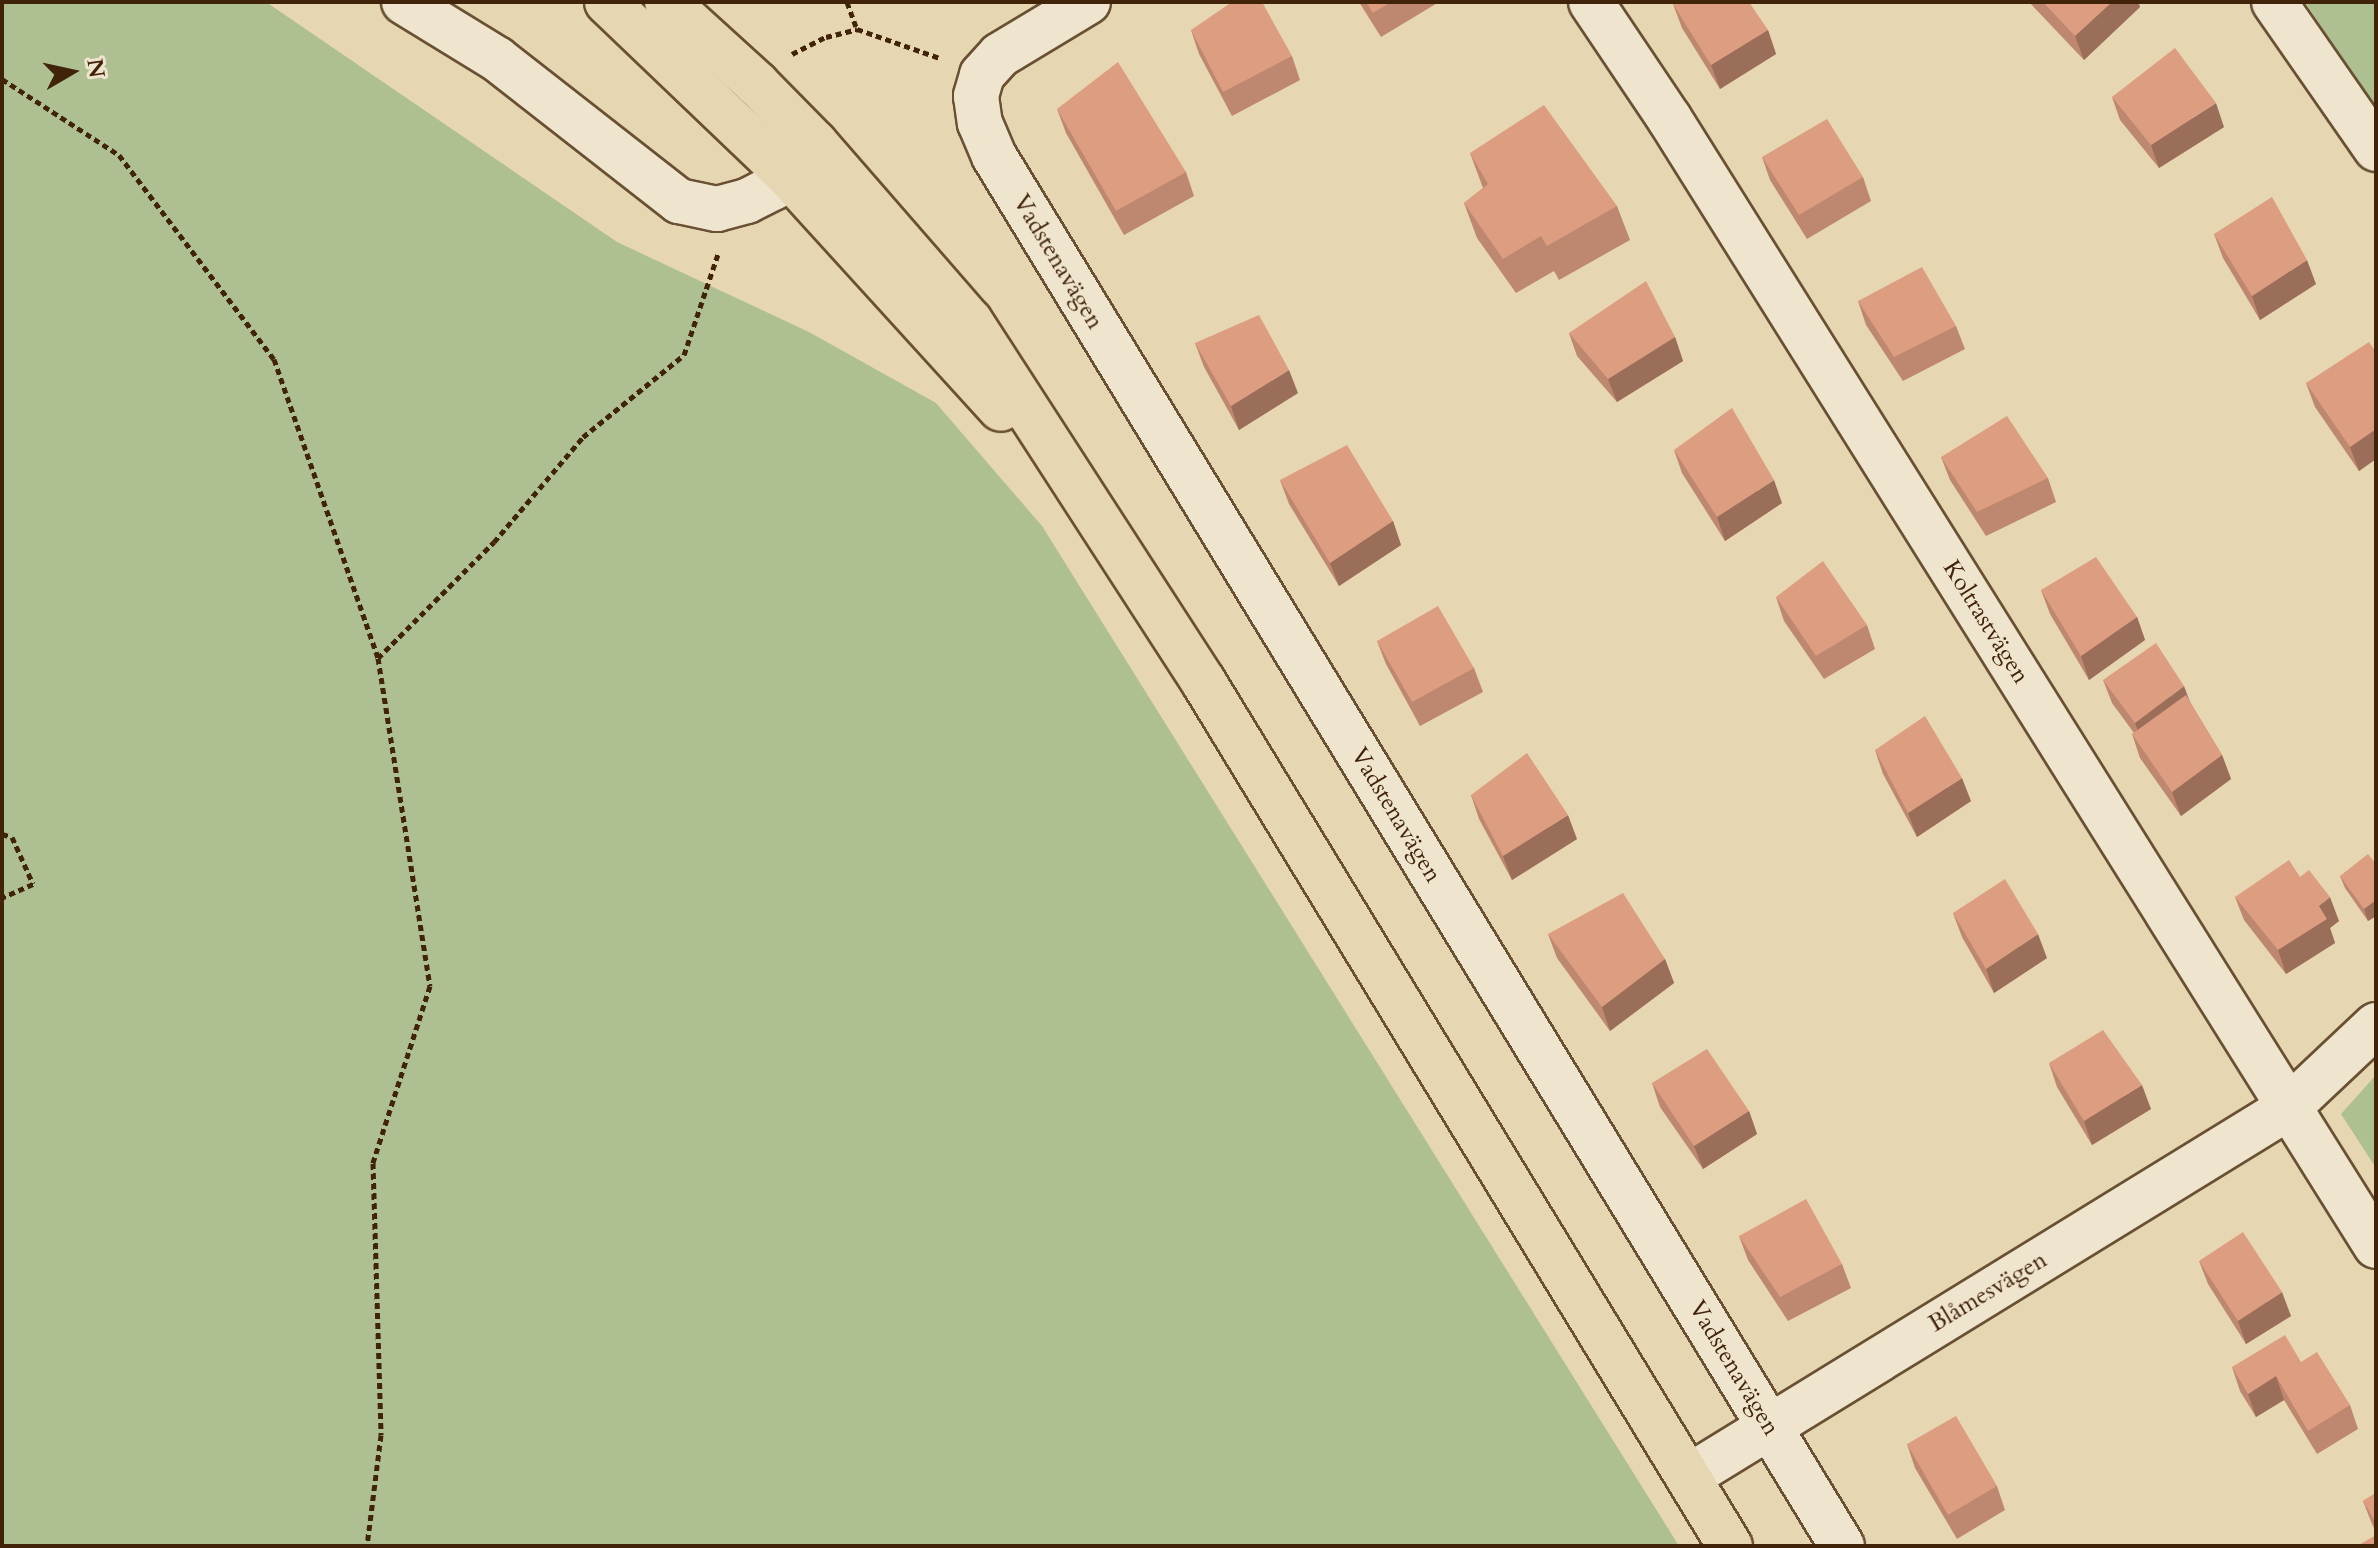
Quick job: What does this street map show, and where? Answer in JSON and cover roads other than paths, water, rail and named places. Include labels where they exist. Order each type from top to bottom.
[{"type":"main road","points":[[607,2],[802,159],[970,321],[1203,681],[1730,1546]]},
{"type":"main road","points":[[667,2],[757,84],[802,159]]},
{"type":"street","points":[[404,2],[497,59],[658,188],[679,201],[717,209],[747,201],[773,188],[802,159]]},
{"type":"street","name":"Vadstenavägen","points":[[1088,2],[1000,55],[982,75],[976,96],[980,123],[994,156],[1842,1546]]},
{"type":"street","name":"Koltrastvägen","points":[[1591,2],[1669,118],[2376,1246]]},
{"type":"street","points":[[2274,2],[2376,149]]},
{"type":"street","name":"Blåmesvägen","points":[[1688,1477],[2288,1108],[2376,1025]]}]
